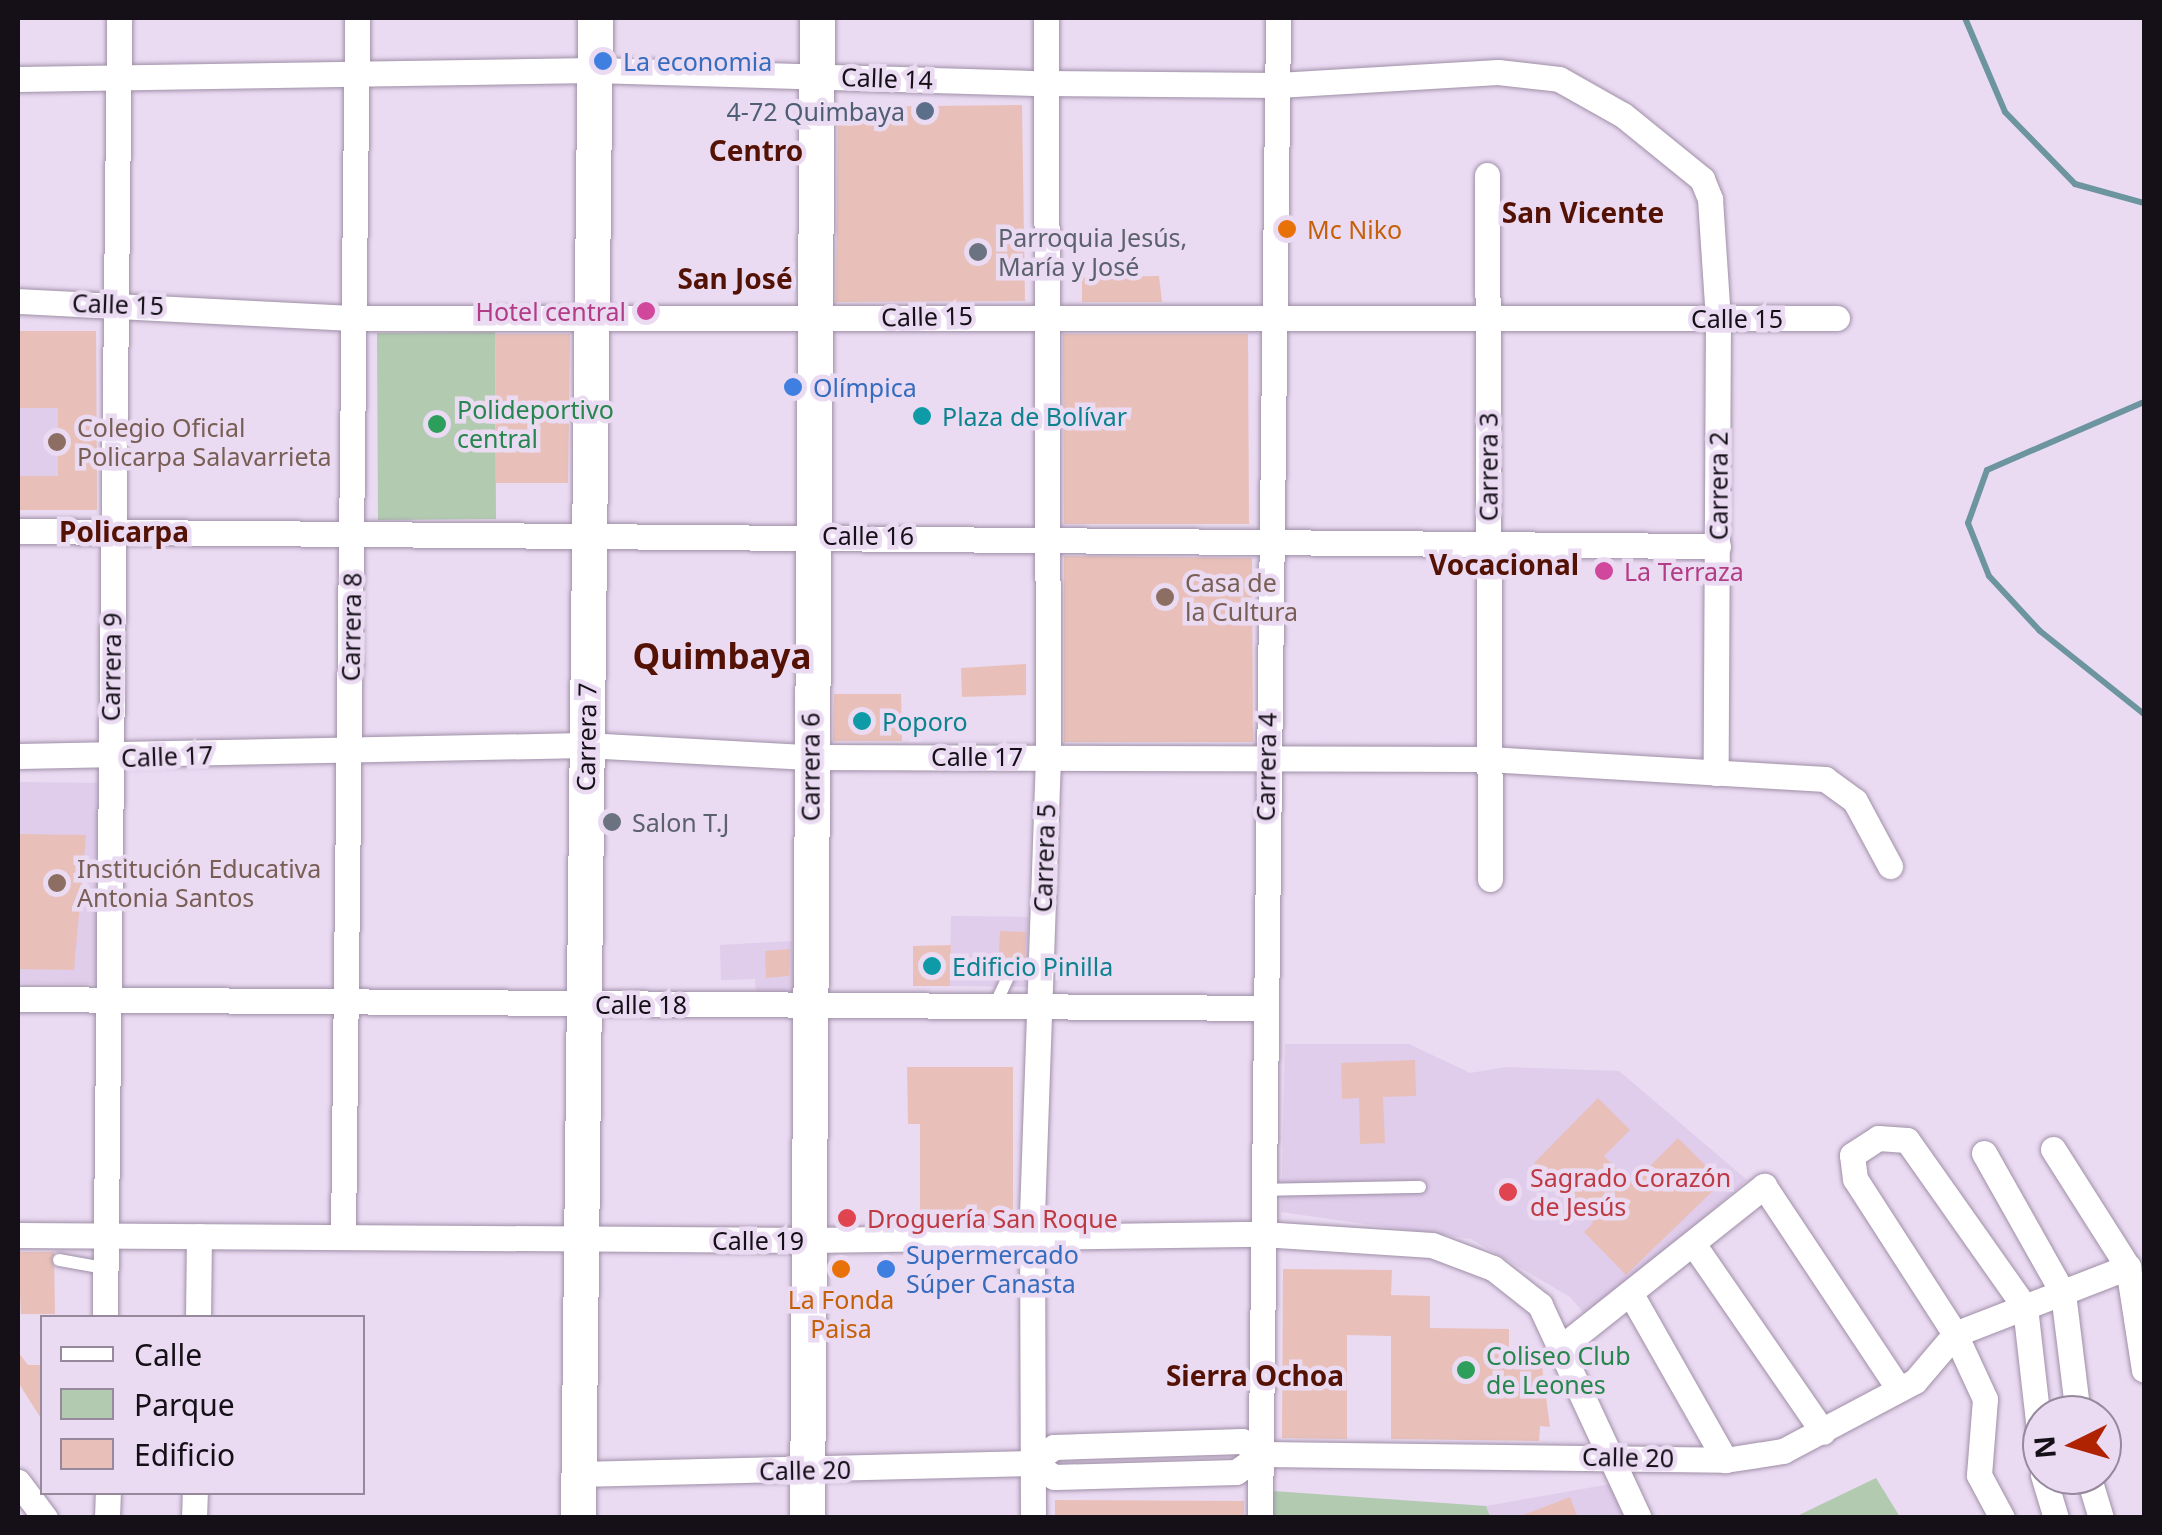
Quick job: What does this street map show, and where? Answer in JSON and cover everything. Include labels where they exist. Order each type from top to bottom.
[{"type":"main road","name":"Carrera 7","points":[[578,1518],[595,18]]},
{"type":"main road","name":"Carrera 6","points":[[807,1518],[816,18]]},
{"type":"street","name":"Carrera 9","points":[[105,1315],[104,1268],[96,1236],[106,1000],[112,302],[119,18]]},
{"type":"street","name":"Carrera 8","points":[[344,1237],[352,531],[350,318],[358,18]]},
{"type":"street","name":"Carrera 5","points":[[1033,1518],[1036,1006],[1048,756],[1044,536],[1046,18]]},
{"type":"street","name":"Carrera 4","points":[[1260,1518],[1266,763],[1278,18]]},
{"type":"street","name":"Calle 14","points":[[18,79],[120,74],[594,70],[1045,84],[1278,85],[1498,72],[1559,79],[1624,116],[1702,179],[1710,200]]},
{"type":"street","name":"Carrera 3","points":[[1487,175],[1490,878]]},
{"type":"street","name":"Carrera 2","points":[[1710,200],[1718,318],[1716,773]]},
{"type":"street","name":"Calle 15","points":[[18,302],[112,302],[350,318],[1044,314],[1837,318]]},
{"type":"street","name":"Calle 16","points":[[18,531],[1044,536],[1718,546]]},
{"type":"street","name":"Calle 17","points":[[18,756],[110,758],[350,748],[585,745],[809,757],[1048,756],[1266,763],[1488,759],[1825,779],[1855,801],[1890,866]]},
{"type":"street","name":"Calle 18","points":[[18,999],[1264,1008]]},
{"type":"street","points":[[2002,1518],[1979,1476],[1985,1399],[1956,1334],[1855,1178],[1852,1155],[1878,1138],[1907,1140],[2025,1307],[2035,1395]]},
{"type":"street","points":[[2054,1149],[2128,1267],[2144,1370]]},
{"type":"street","points":[[1984,1153],[2063,1293],[2076,1395]]},
{"type":"street","points":[[1564,1345],[1632,1296],[1767,1187],[1900,1390]]},
{"type":"street","name":"Calle 19","points":[[18,1236],[808,1240],[1262,1234],[1432,1245],[1493,1268],[1540,1305],[1564,1345],[1639,1518]]},
{"type":"street","points":[[198,1315],[199,1236]]},
{"type":"street","points":[[1694,1245],[1823,1432]]},
{"type":"street","points":[[1956,1334],[2128,1267]]},
{"type":"street","points":[[1632,1296],[1725,1460]]},
{"type":"street","name":"Calle 20","points":[[578,1474],[1032,1463],[1054,1447],[1242,1441],[1262,1454],[1725,1460],[1783,1451],[1823,1432],[1900,1390],[1956,1334]]},
{"type":"street","points":[[18,1482],[45,1518]]},
{"type":"lane","points":[[1025,945],[1041,915]]},
{"type":"lane","points":[[994,1005],[1008,975]]},
{"type":"lane","points":[[1262,1190],[1420,1187]]},
{"type":"lane","points":[[96,1236],[59,1260],[104,1268]]},
{"type":"shaded area","name":"Colegio Oficial Policarpa Salavarrieta","points":[[18,331],[96,331],[97,510],[18,510]]},
{"type":"shaded area","name":"Institución Educativa Antonia Santos","points":[[18,782],[98,783],[96,984],[18,983]]},
{"type":"shaded area","points":[[951,916],[1028,917],[1028,987],[950,986]]},
{"type":"shaded area","points":[[792,941],[794,993],[756,994],[755,979],[721,980],[720,945]]},
{"type":"shaded area","name":"Sagrado Corazón de Jesús","points":[[1285,1044],[1409,1044],[1470,1073],[1506,1067],[1619,1071],[1747,1180],[1589,1319],[1570,1297],[1471,1239],[1281,1212]]},
{"type":"shaded area","points":[[1611,1484],[1624,1517],[1490,1517],[1486,1506]]},
{"type":"green space","name":"Polideportivo central","points":[[495,332],[496,519],[378,520],[377,333]]},
{"type":"green space","points":[[1876,1478],[1900,1517],[1795,1517]]},
{"type":"green space","points":[[1273,1491],[1486,1506],[1490,1517],[1273,1517]]},
{"type":"building","points":[[1022,105],[1025,301],[836,302],[838,107]]},
{"type":"building","points":[[1159,276],[1162,302],[1082,302],[1082,277]]},
{"type":"building","name":"Colegio Oficial Policarpa Salavarrieta","points":[[18,331],[96,331],[97,510],[18,510],[18,476],[58,476],[58,408],[18,408]]},
{"type":"building","points":[[495,334],[570,334],[568,483],[496,483]]},
{"type":"building","points":[[1063,334],[1248,334],[1249,524],[1064,524]]},
{"type":"building","points":[[1064,556],[1252,558],[1253,742],[1064,742]]},
{"type":"building","points":[[1026,664],[1026,695],[962,697],[961,668]]},
{"type":"building","name":"Poporo","points":[[834,694],[901,694],[902,741],[833,741]]},
{"type":"building","points":[[18,834],[86,835],[74,970],[18,969]]},
{"type":"building","points":[[1000,931],[1026,932],[1024,975],[1009,965],[998,974]]},
{"type":"building","name":"Edificio Pinilla","points":[[951,945],[950,986],[913,986],[913,946]]},
{"type":"building","points":[[790,949],[789,976],[766,978],[765,951]]},
{"type":"building","points":[[1415,1060],[1416,1096],[1383,1097],[1385,1143],[1360,1144],[1359,1098],[1342,1099],[1341,1063]]},
{"type":"building","points":[[907,1067],[1013,1067],[1013,1221],[920,1222],[920,1124],[908,1124]]},
{"type":"building","points":[[1598,1098],[1630,1130],[1604,1156],[1632,1184],[1678,1138],[1722,1182],[1626,1275],[1584,1232],[1593,1223],[1534,1163]]},
{"type":"building","points":[[18,1252],[54,1252],[55,1314],[21,1314]]},
{"type":"building","points":[[1283,1269],[1392,1270],[1391,1295],[1430,1296],[1430,1328],[1509,1329],[1509,1351],[1540,1351],[1550,1427],[1540,1426],[1539,1441],[1391,1439],[1391,1336],[1347,1335],[1347,1439],[1282,1438]]},
{"type":"building","points":[[18,1352],[28,1365],[40,1365],[40,1417],[18,1382]]},
{"type":"building","points":[[1570,1497],[1578,1518],[1521,1518],[1521,1516]]},
{"type":"building","points":[[1055,1500],[1244,1501],[1244,1518],[1055,1518]]},
{"type":"waterway","points":[[1965,18],[2005,112],[2075,184],[2144,203]]},
{"type":"waterway","points":[[2144,402],[1987,470],[1968,523],[1989,576],[2040,631],[2144,714]]},
{"type":"place","name":"La economia","points":[[603,61]]},
{"type":"place","name":"4-72 Quimbaya","points":[[925,111]]},
{"type":"place","name":"Mc Niko","points":[[1287,229]]},
{"type":"place","name":"Parroquia Jesús, María y José","points":[[978,252]]},
{"type":"place","name":"Hotel central","points":[[646,311]]},
{"type":"place","name":"Olímpica","points":[[793,387]]},
{"type":"place","name":"Plaza de Bolívar","points":[[922,416]]},
{"type":"place","name":"Polideportivo central","points":[[437,424]]},
{"type":"place","name":"Colegio Oficial Policarpa Salavarrieta","points":[[57,442]]},
{"type":"place","name":"La Terraza","points":[[1604,571]]},
{"type":"place","name":"Casa de la Cultura","points":[[1165,597]]},
{"type":"place","name":"Poporo","points":[[862,721]]},
{"type":"place","name":"Salon T.J","points":[[612,822]]},
{"type":"place","name":"Institución Educativa Antonia Santos","points":[[57,883]]},
{"type":"place","name":"Edificio Pinilla","points":[[932,966]]},
{"type":"place","name":"Sagrado Corazón de Jesús","points":[[1508,1192]]},
{"type":"place","name":"Droguería San Roque","points":[[847,1218]]},
{"type":"place","name":"La Fonda Paisa","points":[[841,1269]]},
{"type":"place","name":"Supermercado Súper Canasta","points":[[886,1269]]},
{"type":"place","name":"Coliseo Club de Leones","points":[[1466,1370]]},
{"type":"district","name":"Centro","points":[[756,150]]},
{"type":"district","name":"San Vicente","points":[[1583,212]]},
{"type":"district","name":"San José","points":[[735,278]]},
{"type":"district","name":"Policarpa","points":[[124,531]]},
{"type":"district","name":"Vocacional","points":[[1504,564]]},
{"type":"district","name":"Quimbaya","points":[[722,656]]},
{"type":"district","name":"Sierra Ochoa","points":[[1255,1375]]}]
